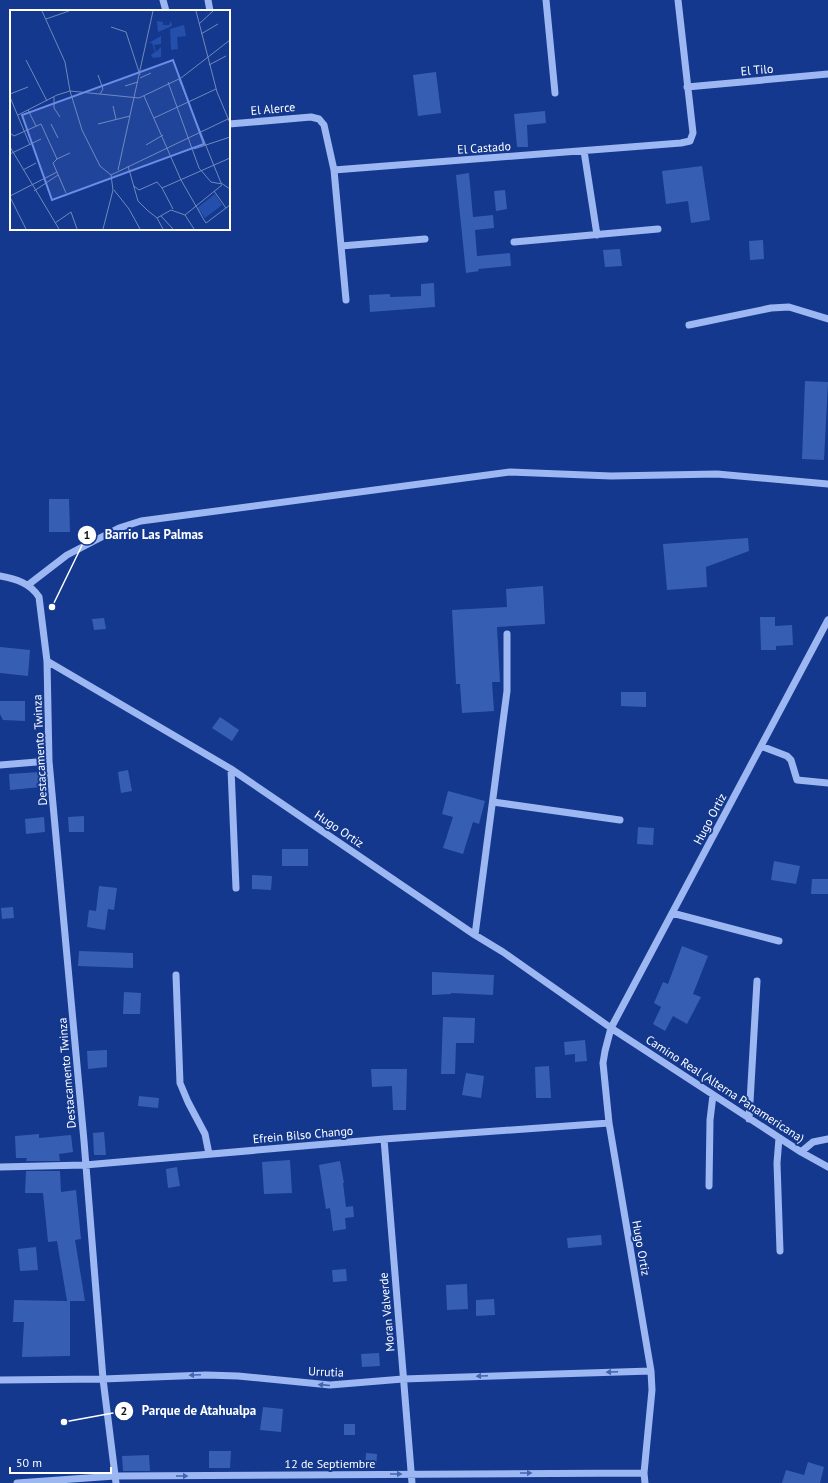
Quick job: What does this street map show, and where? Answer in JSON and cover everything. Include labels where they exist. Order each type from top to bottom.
[{"type":"street","points":[[164,0],[166,10]]},
{"type":"street","points":[[208,0],[210,10]]},
{"type":"street","points":[[546,0],[556,93]]},
{"type":"street","points":[[678,0],[687,87]]},
{"type":"street","name":"El Tilo","points":[[687,87],[828,74]]},
{"type":"street","name":"El Castado","points":[[334,170],[584,151],[690,141],[693,134],[687,87]]},
{"type":"street","name":"El Alerce","points":[[230,124],[311,117],[319,119],[324,125],[334,170]]},
{"type":"street","points":[[584,151],[597,235]]},
{"type":"street","points":[[334,170],[346,300]]},
{"type":"street","points":[[514,242],[658,229]]},
{"type":"street","points":[[341,246],[425,239]]},
{"type":"street","points":[[689,325],[771,308],[789,307],[828,319]]},
{"type":"street","points":[[0,576],[20,581],[28,585],[67,555],[119,528],[141,522],[510,472],[611,476],[717,474],[828,484]]},
{"type":"street","name":"Destacamento Twinza","points":[[28,585],[39,597],[47,661],[49,760],[104,1379],[116,1480]]},
{"type":"street","name":"Hugo Ortiz","points":[[646,1483],[644,1473],[652,1390],[651,1371],[609,1123],[603,1063],[604,1051],[611,1028],[828,620]]},
{"type":"street","points":[[475,935],[507,691],[507,634]]},
{"type":"street","name":"Hugo Ortiz","points":[[47,661],[231,769],[475,935],[503,952],[611,1028]]},
{"type":"street","points":[[761,746],[787,756],[791,760],[797,780],[828,782]]},
{"type":"street","points":[[0,765],[49,760]]},
{"type":"street","points":[[231,769],[236,888]]},
{"type":"street","points":[[493,802],[620,820]]},
{"type":"street","points":[[672,913],[779,941]]},
{"type":"street","points":[[176,975],[180,1083],[205,1134],[209,1154]]},
{"type":"street","points":[[749,1119],[757,981]]},
{"type":"street","name":"Camino Real (Alterna Panamericana)","points":[[611,1028],[749,1119],[801,1152],[828,1167]]},
{"type":"street","points":[[709,1186],[710,1120],[713,1095]]},
{"type":"street","name":"Efrein Bilso Chango","points":[[0,1167],[85,1165],[384,1139],[609,1123]]},
{"type":"street","points":[[779,1138],[777,1163],[780,1251]]},
{"type":"street","name":"Moran Valverde","points":[[384,1139],[412,1483]]},
{"type":"street","points":[[801,1152],[813,1142],[828,1139]]},
{"type":"street","name":"Urrutia","points":[[0,1380],[104,1379],[206,1375],[238,1376],[330,1385],[403,1379],[651,1371]]},
{"type":"street","name":"12 de Septiembre","points":[[17,1483],[411,1474],[644,1473]]},
{"type":"building","points":[[436,72],[441,113],[418,116],[413,75]]},
{"type":"building","points":[[545,111],[546,123],[527,125],[528,147],[517,147],[514,114]]},
{"type":"building","points":[[702,166],[710,220],[691,223],[688,201],[666,204],[662,171]]},
{"type":"building","points":[[469,173],[473,217],[493,215],[494,228],[475,230],[477,256],[510,253],[511,266],[478,269],[479,271],[466,273],[456,175]]},
{"type":"building","points":[[505,190],[507,209],[496,211],[494,191]]},
{"type":"building","points":[[763,240],[764,259],[750,260],[749,241]]},
{"type":"building","points":[[620,249],[622,266],[605,267],[603,250]]},
{"type":"building","points":[[434,283],[435,307],[370,312],[369,295],[390,294],[390,297],[421,296],[421,284]]},
{"type":"building","points":[[805,381],[828,382],[824,460],[802,459]]},
{"type":"building","points":[[49,499],[69,499],[70,532],[49,532]]},
{"type":"building","points":[[748,538],[749,551],[706,567],[707,587],[667,590],[663,544]]},
{"type":"building","points":[[543,586],[545,624],[497,627],[500,682],[492,682],[494,711],[462,713],[460,684],[456,684],[452,610],[507,607],[506,589]]},
{"type":"building","points":[[760,617],[775,617],[775,626],[792,625],[793,645],[776,646],[776,650],[761,650]]},
{"type":"building","points":[[104,618],[106,629],[94,630],[92,619]]},
{"type":"building","points":[[0,647],[30,650],[28,676],[0,673]]},
{"type":"building","points":[[621,692],[646,692],[646,707],[621,706]]},
{"type":"building","points":[[0,701],[25,701],[25,721],[3,720],[0,714]]},
{"type":"building","points":[[220,717],[239,730],[232,741],[212,728]]},
{"type":"building","points":[[128,770],[132,791],[121,793],[118,772]]},
{"type":"building","points":[[40,772],[41,787],[10,790],[9,774]]},
{"type":"building","points":[[448,791],[485,801],[479,824],[473,822],[463,854],[443,848],[453,817],[442,814]]},
{"type":"building","points":[[84,816],[84,832],[69,832],[68,817]]},
{"type":"building","points":[[44,817],[45,832],[26,834],[25,819]]},
{"type":"building","points":[[638,827],[654,828],[653,845],[637,844]]},
{"type":"building","points":[[282,849],[308,849],[308,866],[282,866]]},
{"type":"building","points":[[774,861],[800,866],[796,884],[771,880]]},
{"type":"building","points":[[252,875],[272,876],[271,890],[252,889]]},
{"type":"building","points":[[812,879],[828,879],[828,894],[811,894]]},
{"type":"building","points":[[99,886],[117,888],[114,910],[108,909],[105,930],[87,927],[89,910],[96,911]]},
{"type":"building","points":[[13,907],[14,918],[2,919],[1,908]]},
{"type":"building","points":[[682,946],[708,956],[693,994],[701,997],[687,1024],[673,1016],[665,1031],[653,1024],[661,1007],[654,1003],[663,982],[668,984]]},
{"type":"building","points":[[79,951],[133,953],[133,968],[78,966]]},
{"type":"building","points":[[432,972],[494,975],[493,995],[451,993],[432,995]]},
{"type":"building","points":[[124,992],[141,993],[140,1014],[123,1014]]},
{"type":"building","points":[[443,1017],[475,1018],[474,1043],[456,1043],[455,1074],[441,1074]]},
{"type":"building","points":[[585,1040],[587,1061],[575,1062],[575,1054],[565,1055],[564,1042]]},
{"type":"building","points":[[107,1050],[107,1067],[88,1069],[87,1051]]},
{"type":"building","points":[[549,1066],[551,1098],[536,1098],[535,1067]]},
{"type":"building","points":[[371,1069],[407,1069],[406,1110],[393,1110],[392,1086],[372,1087]]},
{"type":"building","points":[[466,1073],[484,1076],[481,1098],[462,1095]]},
{"type":"building","points":[[139,1096],[159,1098],[158,1108],[138,1106]]},
{"type":"building","points":[[104,1132],[106,1155],[94,1155],[93,1133]]},
{"type":"building","points":[[39,1134],[39,1138],[71,1135],[73,1152],[59,1154],[60,1161],[26,1161],[27,1158],[16,1158],[15,1136]]},
{"type":"building","points":[[290,1160],[292,1193],[264,1194],[262,1162]]},
{"type":"building","points":[[340,1161],[346,1207],[353,1206],[354,1217],[345,1218],[346,1229],[333,1231],[330,1208],[326,1209],[319,1165]]},
{"type":"building","points":[[177,1167],[180,1186],[168,1188],[166,1169]]},
{"type":"building","points":[[26,1171],[60,1171],[61,1192],[76,1190],[81,1239],[75,1240],[85,1301],[70,1301],[70,1356],[22,1357],[24,1322],[13,1322],[14,1300],[67,1301],[57,1241],[48,1242],[43,1193],[25,1193]]},
{"type":"building","points":[[601,1235],[602,1245],[568,1248],[567,1238]]},
{"type":"building","points":[[36,1247],[38,1270],[20,1271],[18,1249]]},
{"type":"building","points":[[346,1269],[347,1281],[333,1282],[332,1270]]},
{"type":"building","points":[[467,1284],[468,1309],[447,1310],[446,1285]]},
{"type":"building","points":[[494,1299],[495,1315],[476,1316],[476,1300]]},
{"type":"building","points":[[379,1353],[380,1366],[362,1367],[361,1354]]},
{"type":"building","points":[[263,1407],[283,1409],[281,1432],[260,1430]]},
{"type":"building","points":[[344,1424],[355,1424],[355,1435],[344,1435]]},
{"type":"building","points":[[209,1451],[231,1451],[230,1468],[209,1468]]},
{"type":"building","points":[[366,1453],[377,1454],[376,1469],[365,1468]]},
{"type":"building","points":[[149,1455],[150,1471],[123,1471],[122,1456]]},
{"type":"building","points":[[808,1462],[824,1467],[820,1483],[782,1483],[786,1470],[804,1475]]},
{"type":"place","name":"Barrio Las Palmas","points":[[52,607]]},
{"type":"place","name":"Parque de Atahualpa","points":[[64,1422]]}]
